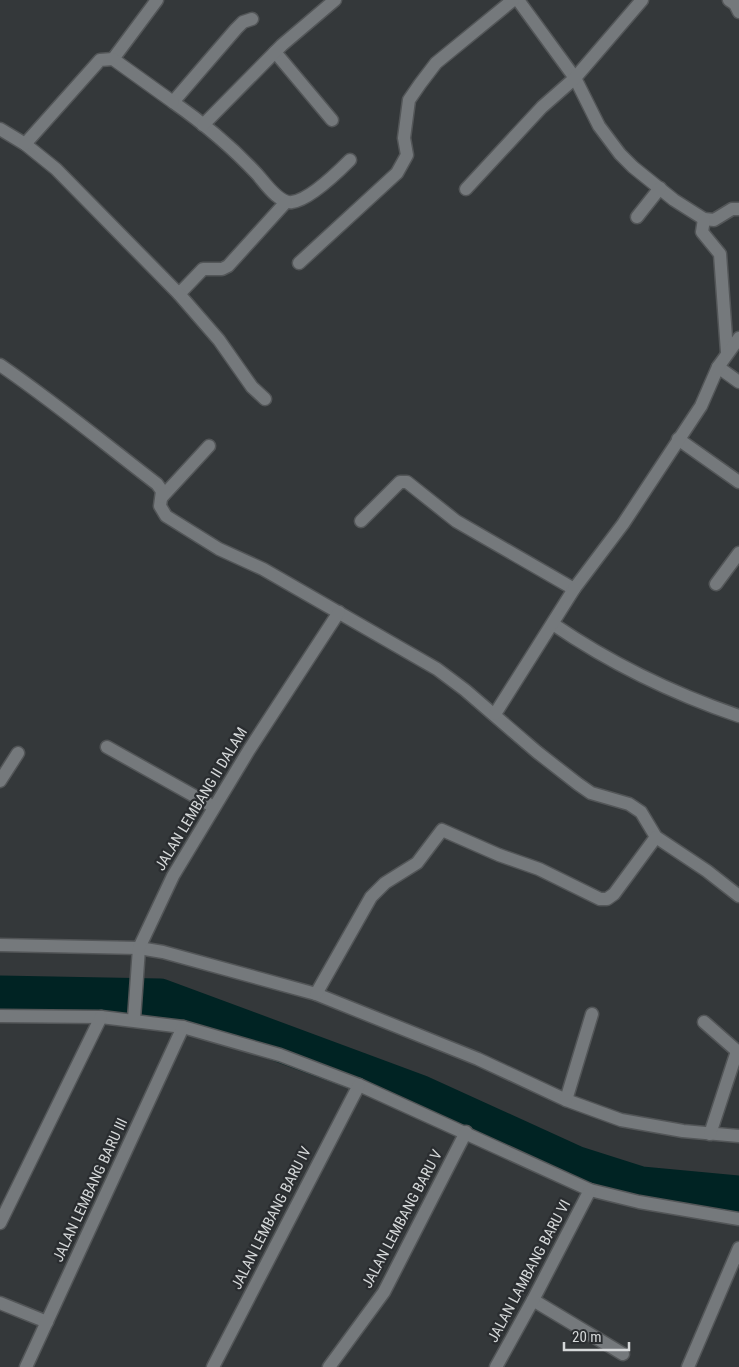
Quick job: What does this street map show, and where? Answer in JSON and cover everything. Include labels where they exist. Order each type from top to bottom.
[{"type":"street","points":[[25,144],[100,60],[113,58],[156,0]]},
{"type":"street","points":[[203,125],[275,52],[335,0]]},
{"type":"street","points":[[299,263],[396,173],[407,155],[404,138],[409,100],[436,64],[513,0]]},
{"type":"street","points":[[518,0],[576,78],[599,126],[620,154],[660,188],[704,219],[714,220],[732,209],[739,209]]},
{"type":"street","points":[[466,189],[542,107],[576,78],[642,0]]},
{"type":"street","points":[[729,0],[735,4],[739,12]]},
{"type":"street","points":[[173,102],[236,29],[243,22],[252,19]]},
{"type":"street","points":[[275,52],[332,120]]},
{"type":"street","points":[[113,58],[203,125],[244,160],[277,196],[286,202],[293,202],[315,189],[350,160]]},
{"type":"street","points":[[0,129],[25,144],[88,200],[179,294],[219,340],[252,387],[265,399]]},
{"type":"street","points":[[637,217],[660,188]]},
{"type":"street","points":[[179,294],[203,269],[222,269],[228,266],[286,202]]},
{"type":"street","points":[[704,219],[702,232],[720,254],[722,263],[727,352]]},
{"type":"street","points":[[495,714],[520,672],[554,624],[574,589],[623,524],[701,406],[718,367],[727,352],[739,338]]},
{"type":"street","points":[[0,364],[52,400],[94,436],[157,484],[162,491],[160,506],[162,511],[181,526],[219,549],[263,569],[437,669],[495,714],[537,752],[591,793],[629,804],[641,812],[656,837],[707,870],[739,896]]},
{"type":"street","points":[[718,367],[739,382]]},
{"type":"street","points":[[678,439],[739,482]]},
{"type":"street","points":[[162,497],[209,446]]},
{"type":"street","points":[[361,521],[400,482],[407,482],[456,521],[574,589]]},
{"type":"street","points":[[716,584],[739,553]]},
{"type":"street","name":"JALAN LEMBANG II DALAM","points":[[134,1019],[139,948],[173,876],[214,807],[339,612]]},
{"type":"street","points":[[554,624],[588,648],[663,685],[739,716]]},
{"type":"street","points":[[107,747],[214,807]]},
{"type":"street","points":[[0,781],[18,753]]},
{"type":"street","points":[[316,994],[371,897],[386,883],[417,863],[442,830],[499,855],[539,869],[600,899],[607,899],[614,894],[656,837]]},
{"type":"street","points":[[0,945],[139,948],[163,952],[316,994],[478,1059],[566,1100],[621,1120],[683,1131],[739,1136]]},
{"type":"street","points":[[566,1100],[592,1014]]},
{"type":"street","points":[[0,1223],[101,1016]]},
{"type":"street","points":[[1,1018],[101,1016],[183,1027],[280,1055],[359,1085],[590,1190],[639,1202],[739,1219]]},
{"type":"street","points":[[704,1022],[737,1051],[710,1134]]},
{"type":"street","name":"JALAN LEMBANG BARU III","points":[[26,1367],[183,1027]]},
{"type":"street","name":"JALAN LEMBANG BARU IV","points":[[213,1367],[359,1085]]},
{"type":"street","name":"JALAN LEMBANG BARU V","points":[[329,1367],[384,1292],[466,1132]]},
{"type":"street","name":"JALAN LAMBANG BARU VI","points":[[496,1367],[590,1190]]},
{"type":"street","points":[[688,1367],[739,1248]]},
{"type":"street","points":[[533,1300],[623,1354]]},
{"type":"street","points":[[0,1303],[47,1322]]},
{"type":"waterway","points":[[0,995],[160,998],[419,1094],[575,1165],[641,1186],[739,1195]]}]
